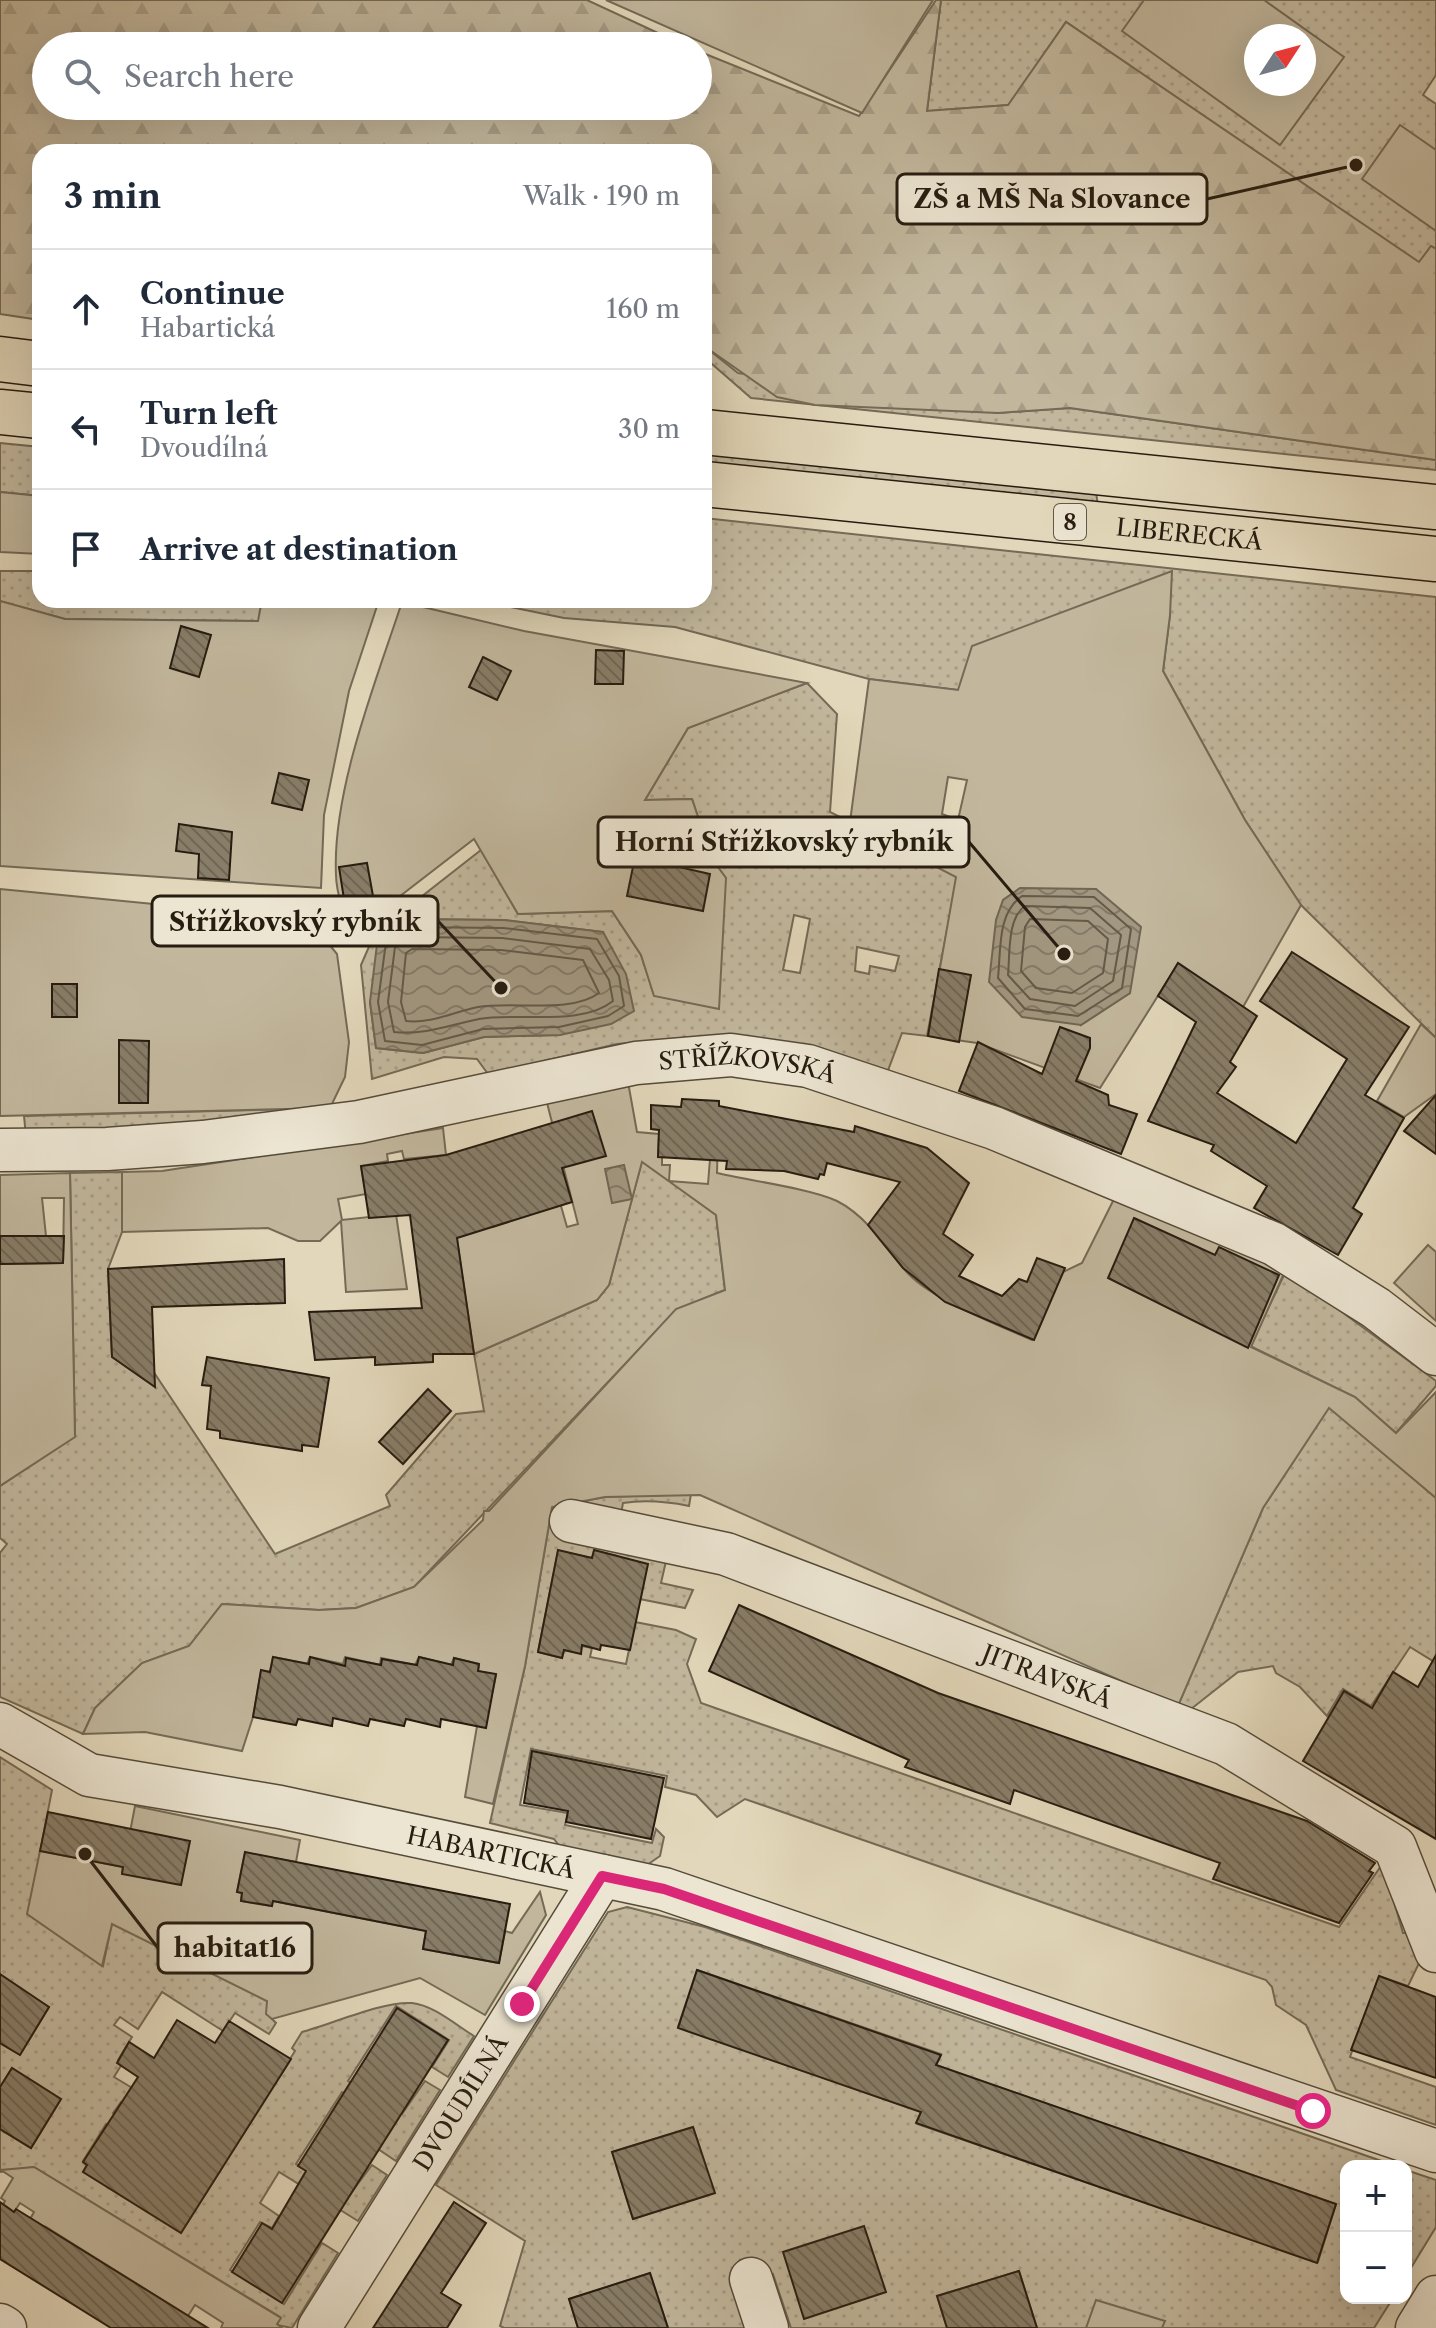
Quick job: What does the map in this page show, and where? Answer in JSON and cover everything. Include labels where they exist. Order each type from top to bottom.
[{"type":"highway","points":[[0,359],[32,363]]},
{"type":"highway","points":[[0,412],[32,415]]},
{"type":"highway","name":"8","points":[[712,433],[1436,507]]},
{"type":"highway","name":"LIBERECKÁ","points":[[712,485],[1436,559]]},
{"type":"street","name":"STŘÍŽKOVSKÁ","points":[[0,1150],[107,1149],[189,1143],[359,1122],[636,1063],[731,1055],[808,1066],[994,1128],[1274,1244],[1376,1308],[1436,1354]]},
{"type":"street","name":"JITRAVSKÁ","points":[[571,1521],[726,1554],[1226,1744],[1395,1847],[1436,1951]]},
{"type":"street","name":"HABARTICKÁ","points":[[0,1724],[89,1775],[280,1807],[664,1889],[1436,2151]]},
{"type":"street","name":"DVOUDÍLNÁ","points":[[319,2328],[602,1876]]},
{"type":"street","points":[[751,2279],[767,2328]]},
{"type":"street","points":[[1417,2328],[1436,2297]]},
{"type":"street","points":[[0,2325],[5,2328]]},
{"type":"green space","points":[[0,0],[587,0],[656,32],[32,32],[32,120],[712,120],[712,57],[859,116],[936,0],[941,0],[927,111],[1008,105],[1066,22],[1419,262],[1431,246],[1436,249],[1436,460],[1070,408],[998,413],[815,405],[777,397],[712,352],[712,144],[32,144],[32,319],[0,314]]},
{"type":"green space","points":[[606,0],[933,0],[862,113],[712,47],[712,32],[678,32]]},
{"type":"green space","points":[[941,0],[1436,0],[1436,75],[1423,95],[1436,104],[1436,249],[1431,246],[1419,263],[1066,22],[1009,105],[927,111]]},
{"type":"green space","points":[[1144,0],[1264,0],[1298,24],[1244,24],[1244,96],[1316,96],[1280,145],[1122,31]]},
{"type":"green space","points":[[1316,37],[1344,57],[1316,96]]},
{"type":"green space","points":[[1400,125],[1436,150],[1436,231],[1362,179]]},
{"type":"green space","points":[[712,352],[738,373],[998,413],[1070,408],[1436,460],[1436,470],[751,398],[712,364]]},
{"type":"green space","points":[[0,443],[32,446],[32,495],[0,492]]},
{"type":"green space","points":[[712,452],[1096,492],[1098,506],[712,466]]},
{"type":"green space","points":[[0,492],[32,495],[32,554],[0,552]]},
{"type":"green space","points":[[712,519],[1436,597],[1436,1038],[1301,905],[1245,820],[1163,671],[1170,615],[958,690],[869,679],[675,627],[564,618],[516,608],[712,608]]},
{"type":"green space","points":[[0,571],[32,571],[32,608],[261,608],[259,621],[65,619],[0,601]]},
{"type":"green space","points":[[1172,571],[1163,671],[1245,820],[1301,905],[1243,1007],[1178,964],[1100,1088],[977,1043],[928,1036],[956,877],[850,822],[869,679],[958,690],[972,646]],"holes":[[[948,777],[967,780],[958,820],[942,814]],[[1096,889],[1130,993],[1081,1025],[1075,891]]]},
{"type":"green space","points":[[0,601],[65,619],[258,621],[260,608],[376,608],[349,691],[324,815],[321,888],[0,866]]},
{"type":"green space","points":[[400,608],[427,608],[524,631],[807,683],[688,728],[645,800],[692,799],[712,859],[726,878],[719,1009],[654,996],[641,955],[612,911],[518,914],[474,839],[360,927],[344,917],[336,875],[337,842],[348,773]]},
{"type":"green space","points":[[807,683],[837,714],[830,812],[957,877],[927,1036],[902,1033],[887,1073],[692,1037],[617,1044],[488,1074],[477,1059],[444,1057],[372,1079],[361,965],[375,933],[481,850],[518,914],[612,911],[641,955],[654,995],[726,878],[712,859],[692,799],[645,800],[688,728]],"holes":[[[794,915],[810,919],[800,973],[783,970]],[[402,919],[504,920],[603,932],[560,1035],[484,1037],[423,1053],[376,1048],[370,1002]],[[857,947],[899,956],[895,971],[870,966],[869,974],[855,971]]]},
{"type":"green space","points":[[0,889],[276,916],[314,926],[337,954],[349,1042],[345,1077],[330,1108],[0,1116]]},
{"type":"green space","points":[[1421,1024],[1436,1038],[1436,1094],[1404,1117],[1377,1101]]},
{"type":"green space","points":[[628,1082],[637,1132],[659,1134],[658,1157],[662,1157],[662,1165],[670,1165],[669,1181],[708,1184],[710,1159],[718,1137],[717,1173],[837,1201],[866,1223],[904,1269],[928,1290],[1032,1340],[1063,1272],[1082,1263],[1115,1197],[1285,1271],[1251,1347],[1355,1397],[1396,1433],[1436,1392],[1436,1498],[1329,1408],[1263,1508],[1178,1706],[700,1495],[605,1497],[552,1507],[525,1666],[493,1804],[465,1797],[477,1726],[485,1727],[496,1675],[478,1671],[479,1664],[454,1658],[451,1665],[419,1657],[415,1665],[381,1658],[380,1665],[345,1657],[343,1664],[310,1657],[307,1664],[273,1657],[270,1672],[261,1671],[253,1717],[242,1751],[145,1732],[83,1734],[95,1708],[142,1663],[189,1646],[222,1604],[319,1610],[356,1608],[414,1587],[483,1520],[484,1511],[489,1511],[676,1309],[725,1290],[716,1215],[642,1162],[609,1285],[597,1300],[474,1354],[452,1207],[493,1227],[529,1215],[559,1199],[567,1227],[578,1224],[546,1099]]},
{"type":"green space","points":[[330,1108],[142,1133],[26,1136],[24,1116]]},
{"type":"green space","points":[[443,1128],[446,1155],[404,1159],[402,1151],[387,1154],[388,1161],[361,1166],[366,1194],[338,1199],[342,1220],[396,1214],[407,1289],[346,1292],[341,1221],[320,1241],[298,1241],[268,1228],[122,1232],[122,1172],[162,1171]]},
{"type":"green space","points":[[642,1161],[716,1215],[725,1290],[676,1310],[414,1587],[356,1608],[319,1610],[222,1604],[189,1646],[142,1663],[95,1708],[83,1734],[0,1697],[0,1553],[7,1544],[0,1538],[0,1486],[75,1436],[70,1173],[122,1172],[122,1232],[108,1269],[112,1357],[147,1381],[155,1374],[275,1554],[390,1506],[386,1495],[456,1414],[484,1411],[474,1354],[597,1300],[609,1285]]},
{"type":"green space","points":[[70,1173],[75,1437],[0,1486],[0,1264],[63,1263],[64,1198],[42,1198],[46,1236],[0,1236],[0,1175]]},
{"type":"green space","points":[[1428,1245],[1436,1252],[1436,1321],[1394,1283]]},
{"type":"green space","points":[[1286,1271],[1436,1381],[1436,1386],[1396,1433],[1355,1397],[1250,1346]]},
{"type":"green space","points":[[1329,1407],[1436,1498],[1436,1663],[1410,1647],[1371,1706],[1343,1689],[1327,1716],[1300,1687],[1276,1673],[1273,1666],[1238,1672],[1186,1713],[1176,1710],[1263,1508]]},
{"type":"green space","points":[[691,1494],[689,1506],[656,1502],[623,1503],[621,1514],[666,1561],[661,1583],[693,1590],[685,1608],[640,1599],[618,1556],[596,1551],[596,1547],[592,1558],[558,1551],[538,1652],[562,1658],[564,1650],[580,1653],[582,1646],[592,1648],[590,1657],[626,1664],[635,1622],[676,1630],[696,1639],[687,1664],[701,1703],[1339,1927],[1383,1863],[1403,1933],[1411,1933],[1422,1957],[1408,1986],[1379,1976],[1350,2057],[1436,2087],[1436,2125],[1336,2090],[1306,2025],[1276,2005],[1272,1987],[1266,1980],[745,1799],[717,1817],[696,1795],[665,1787],[667,1776],[531,1749],[520,1805],[568,1813],[565,1825],[652,1843],[656,1829],[664,1837],[660,1856],[647,1865],[560,1847],[554,1839],[490,1823],[525,1666],[552,1507],[605,1497]]},
{"type":"green space","points":[[0,1757],[52,1790],[28,1914],[103,1966],[112,1923],[267,2001],[267,2014],[276,2023],[269,2034],[235,2013],[223,2031],[162,1992],[138,2029],[120,2017],[114,2025],[132,2037],[118,2060],[122,2064],[114,2077],[134,2089],[125,2104],[121,2102],[113,2113],[117,2116],[111,2126],[106,2124],[83,2161],[87,2165],[83,2172],[181,2233],[295,2051],[292,2048],[302,2032],[372,2009],[412,2003],[436,2011],[474,2036],[448,2077],[432,2067],[449,2040],[396,2006],[348,2081],[402,2114],[425,2081],[440,2090],[396,2161],[378,2149],[393,2124],[342,2092],[296,2164],[348,2197],[372,2165],[387,2175],[358,2221],[279,2172],[260,2203],[279,2216],[272,2228],[260,2222],[230,2270],[284,2304],[322,2243],[338,2253],[292,2328],[277,2325],[280,2317],[34,2167],[0,2172],[0,2129],[31,2148],[61,2099],[12,2068],[0,2087],[0,2043],[20,2055],[49,2007],[0,1976]]},
{"type":"green space","points":[[135,1806],[300,1840],[296,1862],[245,1853],[237,1892],[242,1893],[241,1901],[271,1906],[273,1901],[426,1931],[423,1949],[499,1963],[505,1931],[512,1933],[540,1892],[546,1915],[485,2015],[420,1978],[272,2019],[266,2014],[267,2001],[112,1924],[102,1966],[27,1914],[40,1851],[123,1867],[122,1874]]},
{"type":"green space","points":[[627,1907],[705,1927],[1379,2160],[1340,2160],[1340,2304],[1389,2304],[1374,2328],[1037,2328],[1019,2271],[937,2296],[947,2328],[791,2328],[773,2274],[738,2288],[751,2328],[668,2328],[650,2273],[569,2299],[578,2328],[504,2328],[500,2326],[525,2241],[436,2185],[608,1912]],"holes":[[[697,1970],[941,2054],[936,2065],[1336,2204],[1318,2262],[917,2124],[921,2112],[678,2027]],[[693,2127],[714,2193],[633,2219],[612,2152]]]},
{"type":"green space","points":[[34,2167],[281,2318],[277,2324],[282,2328],[221,2328],[223,2323],[195,2305],[188,2316],[46,2227],[29,2221],[34,2212],[20,2203],[14,2212],[3,2205],[5,2201],[1,2198],[13,2178],[1,2170]]},
{"type":"green space","points":[[1412,2172],[1436,2180],[1436,2227],[1412,2266]]},
{"type":"green space","points":[[1096,2300],[1165,2321],[1162,2328],[1086,2328]]},
{"type":"water","points":[[1020,888],[1096,889],[1141,927],[1130,993],[1081,1025],[1022,1017],[989,982],[996,920],[1003,900]]},
{"type":"water","points":[[402,919],[504,920],[603,932],[626,974],[634,1011],[611,1024],[560,1035],[484,1037],[423,1053],[376,1048],[370,1002],[378,936]]},
{"type":"water","points":[[624,1165],[632,1199],[612,1203],[605,1169]]},
{"type":"building","points":[[181,626],[211,635],[199,677],[170,668]]},
{"type":"building","points":[[596,650],[624,651],[623,684],[595,684]]},
{"type":"building","points":[[483,657],[511,671],[497,700],[469,687]]},
{"type":"building","points":[[279,773],[309,780],[302,810],[272,803]]},
{"type":"building","points":[[179,824],[232,832],[229,880],[198,878],[199,854],[176,851]]},
{"type":"building","points":[[635,857],[710,874],[703,911],[627,896]]},
{"type":"building","points":[[367,863],[375,907],[346,912],[339,867]]},
{"type":"building","points":[[1292,952],[1409,1027],[1365,1095],[1404,1118],[1353,1208],[1362,1214],[1338,1255],[1254,1208],[1267,1186],[1211,1151],[1214,1145],[1148,1121],[1196,1022],[1158,996],[1178,963],[1257,1016],[1230,1062],[1236,1067],[1217,1093],[1296,1143],[1347,1059],[1260,1001]]},
{"type":"building","points":[[939,969],[971,975],[959,1042],[928,1036]]},
{"type":"building","points":[[52,984],[77,984],[77,1017],[52,1017]]},
{"type":"building","points":[[1060,1027],[1090,1038],[1090,1048],[1076,1081],[1108,1095],[1109,1105],[1137,1114],[1121,1154],[959,1091],[978,1042],[1042,1074]]},
{"type":"building","points":[[119,1040],[149,1041],[148,1103],[119,1103]]},
{"type":"building","points":[[1436,1095],[1436,1154],[1404,1131]]},
{"type":"building","points":[[682,1099],[719,1101],[719,1106],[854,1132],[855,1126],[927,1148],[969,1183],[943,1234],[973,1255],[959,1276],[1002,1296],[1019,1279],[1027,1282],[1037,1258],[1065,1268],[1034,1340],[945,1302],[903,1268],[868,1225],[900,1182],[827,1163],[824,1175],[820,1174],[818,1179],[784,1171],[726,1169],[727,1161],[658,1157],[659,1130],[651,1129],[651,1105],[681,1107]]},
{"type":"building","points":[[592,1111],[606,1156],[562,1168],[572,1202],[457,1238],[474,1354],[433,1354],[433,1362],[375,1365],[375,1357],[315,1360],[309,1312],[422,1308],[410,1215],[369,1218],[361,1166],[446,1155]]},
{"type":"building","points":[[1134,1218],[1215,1255],[1219,1247],[1279,1275],[1248,1348],[1108,1278]]},
{"type":"building","points":[[0,1236],[64,1236],[63,1263],[0,1264]]},
{"type":"building","points":[[284,1259],[285,1303],[152,1307],[155,1387],[112,1357],[108,1269]]},
{"type":"building","points":[[207,1357],[329,1378],[318,1447],[302,1445],[302,1451],[220,1438],[220,1431],[207,1429],[211,1386],[202,1385]]},
{"type":"building","points":[[428,1389],[451,1411],[403,1464],[379,1442]]},
{"type":"building","points":[[558,1550],[592,1558],[594,1550],[648,1564],[630,1650],[601,1645],[600,1650],[582,1645],[581,1654],[564,1650],[562,1658],[538,1652]]},
{"type":"building","points":[[739,1605],[938,1693],[1307,1821],[1375,1863],[1369,1871],[1373,1873],[1339,1923],[1213,1879],[1220,1863],[1014,1790],[1010,1804],[905,1767],[909,1760],[709,1671]]},
{"type":"building","points":[[1436,1655],[1436,1839],[1303,1761],[1344,1691],[1372,1708],[1393,1672],[1418,1687]]},
{"type":"building","points":[[273,1657],[309,1664],[310,1657],[345,1666],[346,1658],[381,1665],[382,1659],[417,1665],[419,1657],[453,1665],[454,1658],[479,1664],[478,1671],[496,1674],[486,1728],[441,1719],[440,1727],[406,1719],[404,1726],[370,1719],[368,1726],[333,1718],[332,1726],[298,1719],[296,1725],[253,1717],[261,1670],[270,1672]]},
{"type":"building","points":[[532,1751],[664,1778],[651,1839],[566,1822],[568,1811],[524,1803]]},
{"type":"building","points":[[48,1812],[190,1841],[181,1885],[122,1874],[123,1867],[40,1851]]},
{"type":"building","points":[[245,1852],[510,1904],[499,1963],[423,1949],[426,1931],[273,1901],[272,1906],[241,1901],[242,1893],[237,1892]]},
{"type":"building","points":[[697,1970],[941,2055],[936,2065],[1336,2204],[1317,2263],[916,2123],[921,2112],[678,2028]]},
{"type":"building","points":[[0,1974],[49,2007],[20,2055],[0,2043]]},
{"type":"building","points":[[1379,1976],[1436,1997],[1436,2078],[1351,2050]]},
{"type":"building","points":[[397,2008],[448,2040],[282,2303],[232,2272],[262,2223],[272,2229],[306,2171],[298,2166]]},
{"type":"building","points":[[177,2020],[215,2043],[229,2021],[291,2059],[181,2233],[83,2172],[87,2165],[83,2162],[138,2077],[117,2063],[129,2042],[154,2058]]},
{"type":"building","points":[[12,2068],[61,2099],[31,2148],[0,2129],[0,2087]]},
{"type":"building","points":[[693,2127],[715,2193],[633,2219],[612,2152]]},
{"type":"building","points":[[0,2202],[208,2328],[111,2328],[0,2259]]},
{"type":"building","points":[[454,2202],[486,2223],[441,2293],[461,2305],[447,2328],[373,2328]]},
{"type":"building","points":[[864,2226],[886,2292],[804,2319],[783,2252]]},
{"type":"building","points":[[1019,2271],[1037,2328],[947,2328],[937,2296]]},
{"type":"building","points":[[650,2273],[668,2328],[578,2328],[569,2299]]},
{"type":"place","name":"ZŠ a MŠ Na Slovance","points":[[1356,165]]},
{"type":"place","name":"Horní Střížkovský rybník","points":[[1064,954]]},
{"type":"place","name":"Střížkovský rybník","points":[[501,988]]},
{"type":"place","name":"habitat16","points":[[85,1854]]},
{"type":"route","points":[[522,2004],[602,1876],[664,1889],[1313,2111]]}]
